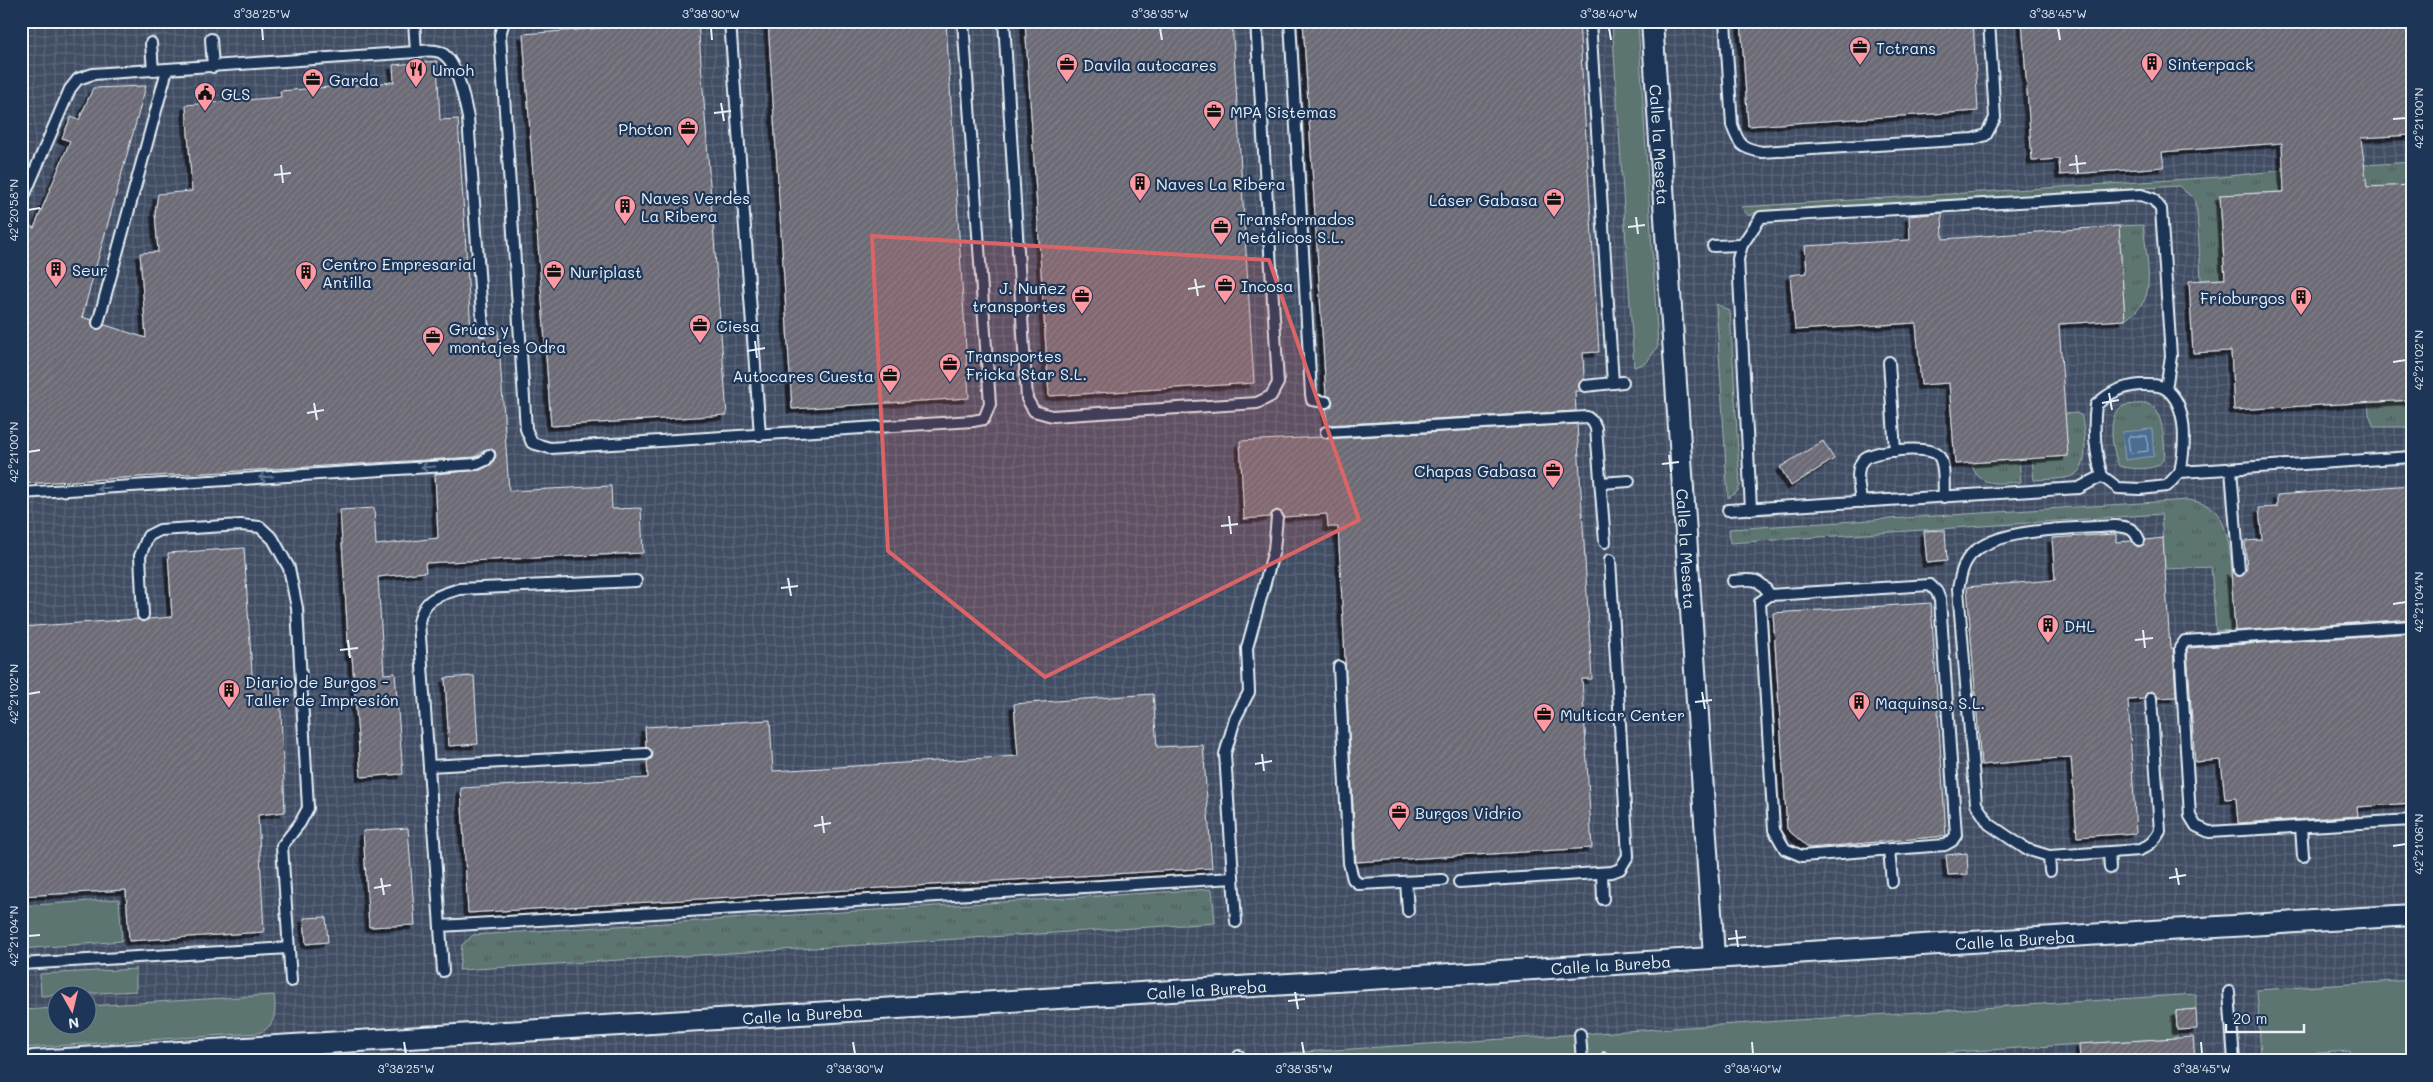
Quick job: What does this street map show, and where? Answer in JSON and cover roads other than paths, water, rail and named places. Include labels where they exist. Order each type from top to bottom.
[{"type":"street","name":"Calle la Meseta","points":[[1652,21],[1714,957]]},
{"type":"street","name":"Calle la Bureba","points":[[33,1061],[1714,957],[2412,916]]},
{"type":"lane","points":[[414,21],[416,52]]},
{"type":"lane","points":[[504,21],[500,35],[526,429],[532,443],[550,448],[984,419],[990,404],[964,21]]},
{"type":"lane","points":[[730,21],[760,435]]},
{"type":"lane","points":[[1004,21],[1028,399],[1034,411],[1052,416],[1257,403],[1271,396],[1278,383],[1256,21]]},
{"type":"lane","points":[[1290,21],[1312,400],[1326,402]]},
{"type":"lane","points":[[1585,386],[1618,383],[1590,21]]},
{"type":"lane","points":[[1725,21],[1732,125],[1737,139],[1745,149],[1762,152],[1973,139],[1986,135],[1995,118],[1989,21]]},
{"type":"lane","points":[[211,39],[213,67]]},
{"type":"lane","points":[[151,44],[153,71]]},
{"type":"lane","points":[[21,203],[70,89],[78,79],[93,74],[437,50],[448,57],[460,84],[468,118],[483,330]]},
{"type":"lane","points":[[98,322],[167,70]]},
{"type":"lane","points":[[1752,509],[1738,272],[1742,244],[1761,217],[2141,196],[2152,199],[2161,209],[2171,356],[2166,389]]},
{"type":"lane","points":[[1713,246],[1742,244]]},
{"type":"lane","points":[[1889,362],[1895,451]]},
{"type":"lane","points":[[2151,384],[2166,389],[2178,406],[2183,432],[2184,454],[2180,472],[2167,486],[2140,489],[2118,488],[2102,476],[2096,449],[2094,420],[2096,405],[2109,393],[2128,386],[2151,384]]},
{"type":"lane","points":[[1326,432],[1587,417],[1594,422],[1596,428],[1604,542]]},
{"type":"lane","points":[[1861,502],[1858,469],[1864,459],[1875,452],[1926,450],[1937,454],[1942,462],[1944,497]]},
{"type":"lane","points":[[21,493],[477,464],[486,460],[488,455]]},
{"type":"lane","points":[[2180,472],[2412,456]]},
{"type":"lane","points":[[2231,469],[2239,570]]},
{"type":"lane","points":[[1728,510],[2079,488],[2102,476]]},
{"type":"lane","points":[[1601,483],[1629,482]]},
{"type":"lane","points":[[1236,922],[1225,754],[1235,719],[1249,692],[1247,648],[1274,550],[1277,517]]},
{"type":"lane","points":[[143,615],[140,556],[148,536],[160,530],[241,525],[260,527],[273,539],[289,568],[297,608],[308,808],[300,823],[282,846],[291,981]]},
{"type":"lane","points":[[2139,540],[2136,532],[2131,528],[2115,526],[2009,535],[1983,545],[1967,560],[1960,577],[1958,590],[1976,804],[1990,824],[2026,849],[2049,856],[2140,850],[2150,845],[2160,831],[2151,698]]},
{"type":"lane","points":[[1459,882],[1602,873],[1620,869],[1628,856],[1610,560]]},
{"type":"lane","points":[[1733,581],[1751,579],[1760,582],[1770,595]]},
{"type":"lane","points":[[443,971],[419,622],[422,608],[434,597],[459,589],[636,581]]},
{"type":"lane","points":[[1930,585],[1937,592],[1940,600],[1956,835],[1952,842],[1945,846],[1802,856],[1785,849],[1774,830],[1760,614],[1760,602],[1770,595],[1930,585]]},
{"type":"lane","points":[[2412,626],[2185,641],[2180,648],[2190,816],[2196,826],[2209,832],[2412,820]]},
{"type":"lane","points":[[1338,668],[1350,862],[1353,879],[1359,884],[1442,880]]},
{"type":"lane","points":[[430,766],[646,754]]},
{"type":"lane","points":[[2301,827],[2303,856]]},
{"type":"lane","points":[[1889,850],[1892,882]]},
{"type":"lane","points":[[2109,853],[2110,868]]},
{"type":"lane","points":[[2049,856],[2050,871]]},
{"type":"lane","points":[[1602,873],[1603,899]]},
{"type":"lane","points":[[440,926],[1233,878]]},
{"type":"lane","points":[[1406,882],[1408,912]]},
{"type":"lane","points":[[21,964],[288,948]]},
{"type":"lane","points":[[2230,992],[2234,1061]]},
{"type":"lane","points":[[1580,1034],[1582,1061]]},
{"type":"water","points":[[2152,429],[2154,456],[2125,460],[2122,432]]},
{"type":"railway","points":[[1604,1054],[1605,1061]]},
{"type":"place","name":"Tctrans","points":[[1860,66]]},
{"type":"place","name":"Sinterpack","points":[[2152,82]]},
{"type":"place","name":"Davila autocares","points":[[1067,83]]},
{"type":"place","name":"Umoh","points":[[416,88]]},
{"type":"place","name":"Garda","points":[[313,98]]},
{"type":"place","name":"GLS","points":[[205,112]]},
{"type":"place","name":"MPA Sistemas","points":[[1214,130]]},
{"type":"place","name":"Photon","points":[[688,147]]},
{"type":"place","name":"Naves La Ribera","points":[[1140,202]]},
{"type":"place","name":"Láser Gabasa","points":[[1554,218]]},
{"type":"place","name":"Naves Verdes La Ribera","points":[[625,225]]},
{"type":"place","name":"Transformados Metálicos S.L.","points":[[1221,246]]},
{"type":"place","name":"Seur","points":[[56,288]]},
{"type":"place","name":"Nuriplast","points":[[554,290]]},
{"type":"place","name":"Centro Empresarial Antilla","points":[[306,291]]},
{"type":"place","name":"Incosa","points":[[1225,304]]},
{"type":"place","name":"J. Nuñez transportes","points":[[1082,315]]},
{"type":"place","name":"Fríoburgos","points":[[2301,316]]},
{"type":"place","name":"Ciesa","points":[[700,344]]},
{"type":"place","name":"Grúas y montajes Odra","points":[[433,356]]},
{"type":"place","name":"Transportes Fricka Star S.L.","points":[[950,383]]},
{"type":"place","name":"Autocares Cuesta","points":[[890,394]]},
{"type":"place","name":"Chapas Gabasa","points":[[1553,489]]},
{"type":"place","name":"DHL","points":[[2048,644]]},
{"type":"place","name":"Diario de Burgos - Taller de Impresión","points":[[229,709]]},
{"type":"place","name":"Maquinsa, S.L.","points":[[1859,721]]},
{"type":"place","name":"Multicar Center","points":[[1544,733]]},
{"type":"place","name":"Burgos Vidrio","points":[[1399,831]]}]
